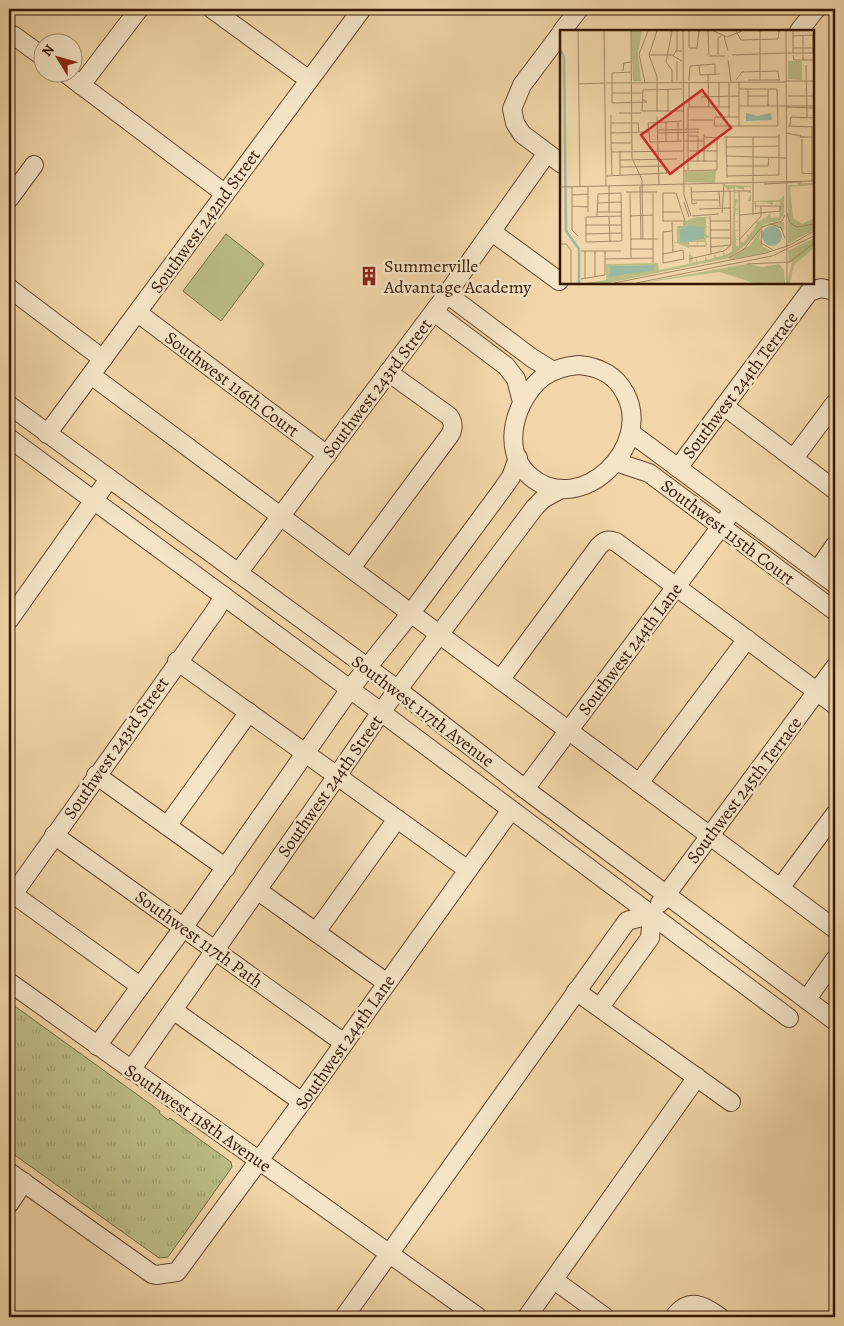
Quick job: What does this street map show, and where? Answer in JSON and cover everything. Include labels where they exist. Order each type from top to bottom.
[{"type":"street","points":[[81,85],[139,9]]},
{"type":"street","points":[[212,9],[309,80]]},
{"type":"street","name":"Southwest 242nd Street","points":[[47,434],[362,9]]},
{"type":"street","points":[[563,30],[579,9]]},
{"type":"street","points":[[800,30],[816,9]]},
{"type":"street","points":[[13,35],[32,49]]},
{"type":"street","points":[[554,158],[522,134],[512,116],[512,109],[522,85],[560,35]]},
{"type":"street","points":[[77,82],[224,194]]},
{"type":"street","name":"Southwest 243rd Street","points":[[238,572],[492,232],[554,158]]},
{"type":"street","points":[[9,199],[34,164]]},
{"type":"street","points":[[492,232],[559,281]]},
{"type":"street","points":[[9,288],[103,359]]},
{"type":"street","name":"Southwest 244th Terrace","points":[[678,468],[807,294],[814,289],[830,289]]},
{"type":"street","points":[[447,294],[532,358],[553,371]]},
{"type":"street","points":[[434,312],[506,366],[516,379],[522,402]]},
{"type":"street","name":"Southwest 116th Court","points":[[138,313],[327,455]]},
{"type":"street","points":[[579,365],[596,368],[609,374],[622,387],[628,399],[632,420],[631,433],[625,449],[616,462],[593,482],[574,488],[548,487],[531,477],[522,467],[514,444],[516,417],[522,402],[536,384],[553,371],[566,366],[579,365]]},
{"type":"street","points":[[351,568],[450,435],[453,427],[453,421],[449,416],[388,372]]},
{"type":"street","points":[[91,375],[835,929]]},
{"type":"street","points":[[794,458],[835,403]]},
{"type":"street","name":"Southwest 117th Avenue","points":[[9,405],[397,689],[525,789],[835,1021]]},
{"type":"street","points":[[724,406],[835,490]]},
{"type":"street","name":"Southwest 115th Court","points":[[631,433],[835,584]]},
{"type":"street","name":"Southwest 117th Avenue","points":[[9,438],[381,712],[789,1018]]},
{"type":"street","points":[[97,1046],[226,868],[303,751],[410,613],[504,487],[511,477],[518,458]]},
{"type":"street","name":"Southwest 115th Court","points":[[616,462],[649,473],[835,611]]},
{"type":"street","points":[[9,620],[109,479]]},
{"type":"street","name":"Southwest 244th Street","points":[[131,1070],[340,778],[397,689],[535,507],[561,489]]},
{"type":"street","name":"Southwest 244th Lane","points":[[525,789],[734,510]]},
{"type":"street","points":[[500,680],[604,541],[610,540],[616,542],[835,705]]},
{"type":"street","points":[[817,571],[835,545]]},
{"type":"street","name":"Southwest 243rd Street","points":[[11,897],[224,596]]},
{"type":"street","points":[[639,783],[747,640]]},
{"type":"street","points":[[177,661],[468,870]]},
{"type":"street","name":"Southwest 245th Terrace","points":[[652,914],[835,667]]},
{"type":"street","points":[[167,826],[249,712]]},
{"type":"street","points":[[96,776],[226,868]]},
{"type":"street","name":"Southwest 244th Lane","points":[[24,1182],[152,1274],[177,1272],[302,1102],[511,810]]},
{"type":"street","points":[[780,888],[835,814]]},
{"type":"street","points":[[316,932],[397,819]]},
{"type":"street","name":"Southwest 117th Path","points":[[54,835],[344,1043]]},
{"type":"street","points":[[258,890],[387,983]]},
{"type":"street","points":[[11,897],[140,986]]},
{"type":"street","points":[[344,1317],[627,921],[652,914],[650,938],[600,1007]]},
{"type":"street","points":[[806,999],[835,959]]},
{"type":"street","name":"Southwest 118th Avenue","points":[[9,982],[478,1317]]},
{"type":"street","points":[[576,991],[731,1102]]},
{"type":"street","points":[[173,1010],[302,1102]]},
{"type":"street","points":[[527,1317],[697,1078]]},
{"type":"street","points":[[9,1172],[24,1182],[9,1204]]},
{"type":"street","points":[[554,1280],[605,1317]]},
{"type":"street","points":[[674,1317],[688,1305],[704,1307],[720,1317]]},
{"type":"green space","points":[[226,234],[264,264],[221,321],[183,291]]},
{"type":"green space","points":[[9,1002],[160,1111],[159,1113],[168,1120],[170,1118],[231,1162],[232,1167],[168,1257],[159,1258],[9,1151]]},
{"type":"place","name":"Summerville Advantage Academy","points":[[369,276]]}]
